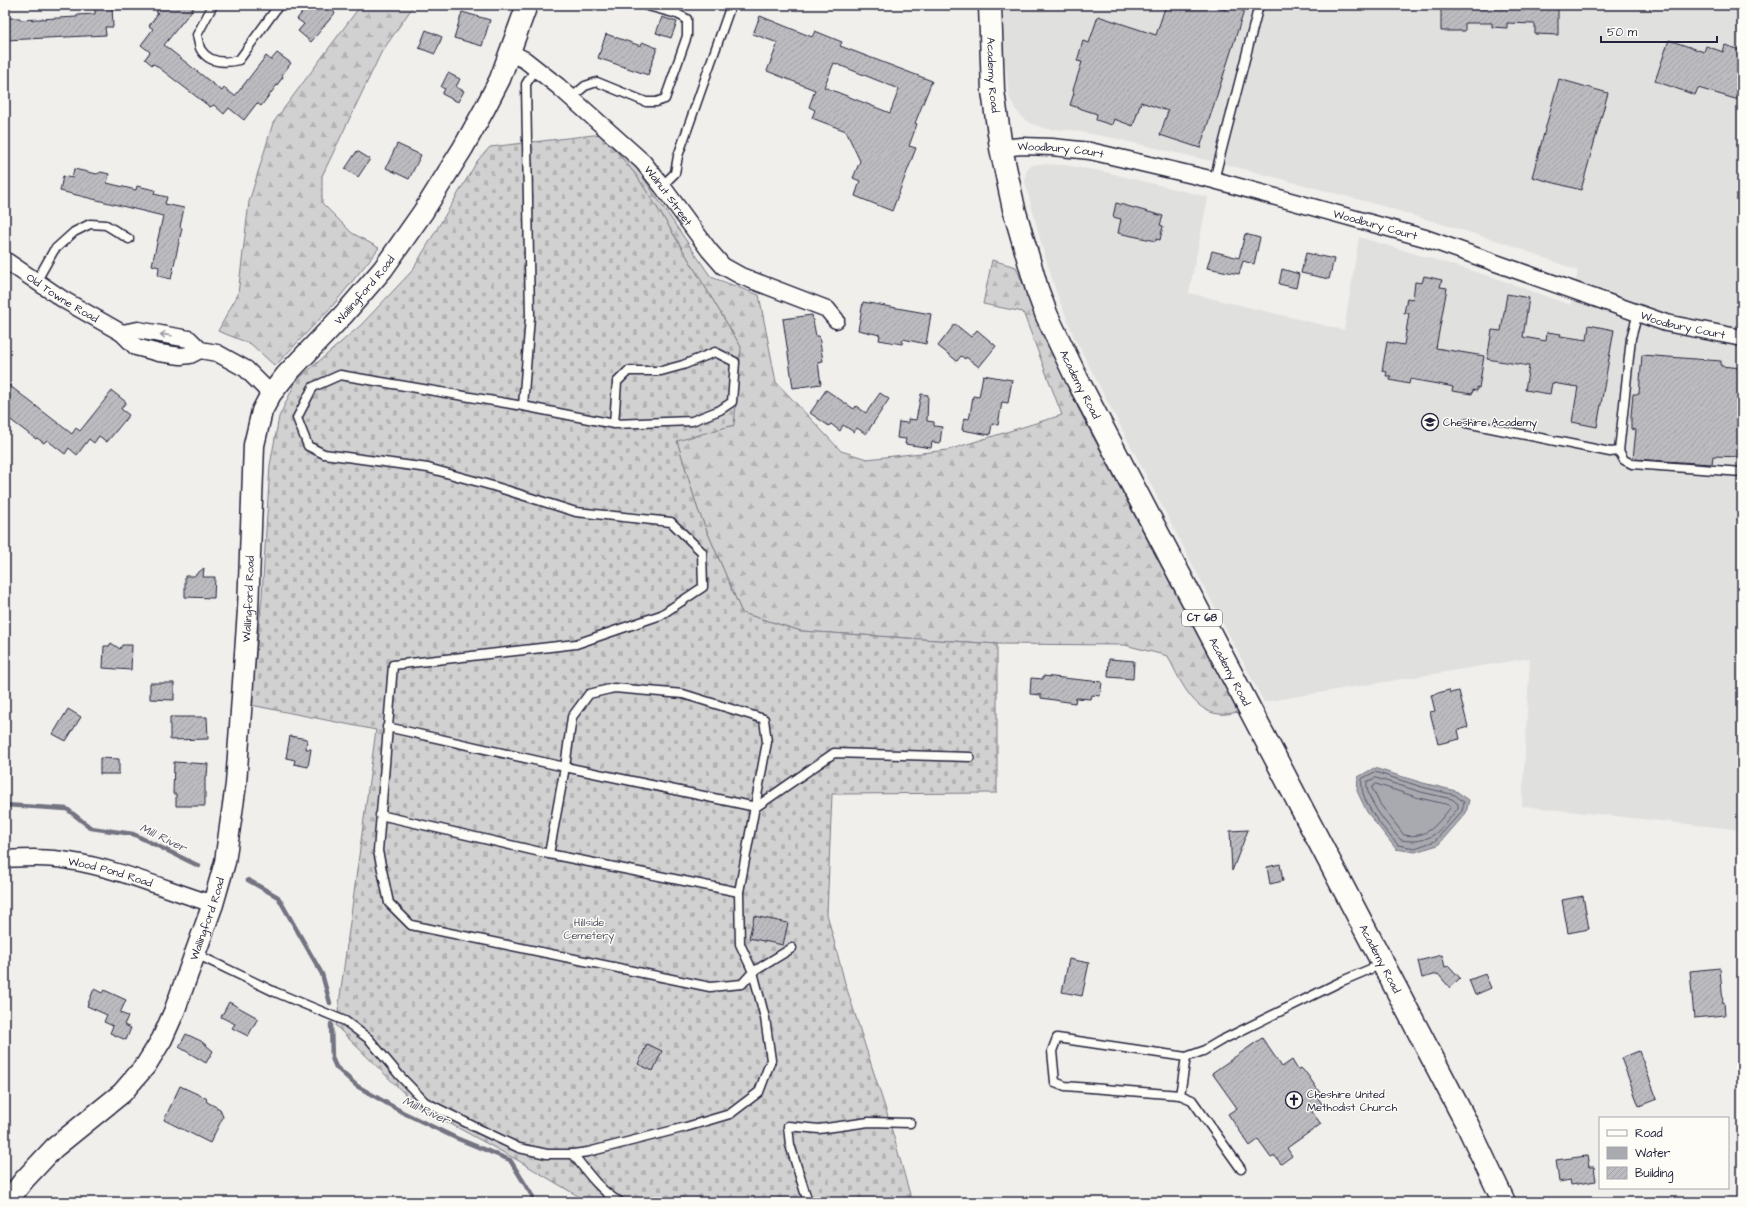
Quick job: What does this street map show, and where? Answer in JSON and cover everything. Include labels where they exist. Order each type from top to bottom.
[{"type":"main road","name":"Academy Road","points":[[990,5],[993,92],[1001,148],[1019,229],[1037,289],[1059,343],[1468,1126],[1504,1202]]},
{"type":"street","name":"Wallingford Road","points":[[7,1202],[24,1180],[54,1148],[122,1093],[146,1065],[162,1039],[196,954],[213,904],[225,862],[236,784],[248,610],[254,446],[262,411],[271,394],[286,376],[364,292],[404,241],[463,148],[500,79],[527,5]]},
{"type":"street","points":[[982,5],[990,5]]},
{"type":"street","name":"Walnut Street","points":[[509,52],[525,60],[536,68],[572,98],[643,162],[695,232],[723,266],[741,276],[821,306],[827,309],[836,320]]},
{"type":"street","name":"Woodbury Court","points":[[1001,148],[1022,146],[1052,147],[1090,151],[1214,180],[1426,238],[1666,323],[1742,338]]},
{"type":"street","name":"Old Towne Road","points":[[5,260],[64,300],[122,333],[138,330],[190,339],[200,350],[217,353],[230,359],[246,369],[271,394]]},
{"type":"street","name":"Wood Pond Road","points":[[5,859],[29,858],[69,861],[122,875],[213,904]]},
{"type":"lane","points":[[213,5],[197,35],[201,50],[214,61],[229,62],[239,60],[279,5]]},
{"type":"lane","points":[[572,98],[585,86],[597,82],[646,102],[656,102],[664,99],[688,36],[687,19],[677,14],[644,5]]},
{"type":"lane","points":[[662,186],[675,173],[678,156],[731,5]]},
{"type":"lane","points":[[1214,180],[1259,5]]},
{"type":"lane","points":[[522,406],[530,317],[526,84],[536,68]]},
{"type":"lane","points":[[36,282],[54,250],[74,232],[90,224],[106,225],[129,239]]},
{"type":"lane","points":[[1638,313],[1631,338],[1619,451],[1624,460],[1632,464],[1742,472]]},
{"type":"lane","points":[[614,424],[617,382],[628,371],[661,371],[684,365],[715,352],[735,362],[732,402],[720,410],[692,421],[614,424],[522,406],[340,376],[313,387],[297,418],[308,446],[324,454],[428,468],[493,486],[576,512],[672,522],[702,552],[703,587],[661,615],[576,644],[393,665],[378,851],[389,903],[411,925],[710,987],[742,984],[754,972],[792,948]]},
{"type":"lane","points":[[1466,423],[1610,452],[1619,451]]},
{"type":"lane","points":[[196,954],[275,992],[345,1021],[369,1040],[425,1102],[519,1148],[547,1154],[573,1154],[588,1152],[730,1114],[759,1092],[771,1060],[766,1018],[754,972],[740,944],[738,892],[756,807],[767,742],[764,718],[683,694],[614,688],[589,694],[572,717],[565,767],[549,854]]},
{"type":"lane","points":[[387,727],[565,767],[756,807],[834,753],[970,758]]},
{"type":"lane","points":[[380,815],[549,854],[738,892]]},
{"type":"lane","points":[[1241,1169],[1192,1100],[1180,1096],[1065,1086],[1055,1082],[1052,1051],[1057,1038],[1186,1057],[1203,1051],[1220,1041],[1342,981],[1383,964]]},
{"type":"lane","points":[[1180,1096],[1186,1057]]},
{"type":"lane","points":[[808,1202],[790,1145],[788,1126],[819,1130],[869,1122],[910,1123]]},
{"type":"lane","points":[[573,1154],[593,1178],[614,1199],[620,1202]]},
{"type":"shaded area","name":"Cheshire Academy","points":[[1004,5],[1742,5],[1742,830],[1522,806],[1530,658],[1264,702],[1074,337],[1056,291],[1043,250],[1025,182],[1028,168],[1032,165],[1040,164],[1065,165],[1105,172],[1208,197],[1189,293],[1344,330],[1359,237],[1496,278],[1570,305],[1578,271],[1508,244],[1379,205],[1232,166],[1113,138],[1070,130],[1046,129],[1032,124],[1025,120],[1015,109],[1009,96],[1003,43]]},
{"type":"green space","points":[[361,5],[414,5],[381,53],[322,176],[322,203],[352,233],[379,248],[334,304],[275,366],[251,344],[218,331],[238,294],[249,202],[273,123]]},
{"type":"green space","points":[[602,134],[638,170],[711,277],[759,295],[776,382],[841,451],[867,459],[948,450],[1062,415],[1023,312],[983,304],[992,260],[1016,267],[1038,321],[1078,408],[1238,712],[1219,714],[1210,712],[1201,707],[1182,683],[1168,656],[1125,645],[997,644],[801,631],[742,613],[698,510],[677,441],[741,347],[665,220],[636,175]]},
{"type":"green space","name":"Hillside Cemetery","points":[[602,134],[636,175],[665,220],[741,347],[734,425],[677,441],[698,510],[742,613],[801,631],[997,644],[997,793],[832,794],[827,914],[845,983],[889,1120],[912,1202],[588,1202],[519,1161],[416,1105],[336,1026],[376,730],[251,705],[262,596],[270,465],[279,417],[296,381],[361,325],[412,271],[478,160],[490,147]]},
{"type":"water","points":[[1374,768],[1423,783],[1456,791],[1469,800],[1466,813],[1438,845],[1415,852],[1396,849],[1367,812],[1357,791],[1358,777]]},
{"type":"building","points":[[99,5],[112,5],[113,27],[105,27],[106,35],[6,40],[5,18],[20,18],[20,20],[77,17],[77,15],[95,14],[95,7]]},
{"type":"building","points":[[162,5],[196,5],[164,45],[222,91],[224,88],[235,96],[266,56],[271,60],[277,53],[291,63],[282,75],[283,77],[261,106],[257,103],[244,120],[229,108],[224,114],[214,105],[210,107],[154,64],[152,65],[145,59],[150,52],[141,45],[153,29],[149,26],[158,13],[156,12]]},
{"type":"building","points":[[308,5],[338,5],[333,11],[335,13],[311,42],[298,31],[304,24],[297,19]]},
{"type":"building","points":[[1166,5],[1211,5],[1226,10],[1228,6],[1244,11],[1200,148],[1160,135],[1168,111],[1141,102],[1133,126],[1114,119],[1112,125],[1096,120],[1097,114],[1070,105],[1082,62],[1077,61],[1083,41],[1089,43],[1098,16],[1156,35]]},
{"type":"building","points":[[1441,5],[1558,5],[1558,35],[1535,34],[1535,24],[1507,23],[1507,28],[1492,27],[1492,23],[1465,23],[1465,31],[1441,31]]},
{"type":"building","points":[[462,12],[490,20],[482,46],[454,38]]},
{"type":"building","points":[[760,16],[812,37],[815,31],[842,42],[840,46],[932,81],[915,123],[917,124],[909,146],[916,148],[892,211],[855,196],[860,181],[853,178],[860,161],[846,131],[812,118],[815,110],[809,107],[815,90],[767,71],[778,43],[753,34]],"holes":[[[834,63],[899,89],[890,113],[824,87]]]},
{"type":"building","points":[[662,17],[677,22],[671,38],[656,33]]},
{"type":"building","points":[[426,30],[442,37],[435,54],[419,48]]},
{"type":"building","points":[[606,34],[641,46],[642,42],[657,48],[648,75],[598,58]]},
{"type":"building","points":[[1669,40],[1704,52],[1706,46],[1723,52],[1725,45],[1742,51],[1742,101],[1698,88],[1695,95],[1655,81]]},
{"type":"building","points":[[448,73],[460,79],[456,87],[464,91],[458,102],[442,94],[445,89],[441,87]]},
{"type":"building","points":[[1559,79],[1608,93],[1581,190],[1532,177]]},
{"type":"building","points":[[397,144],[421,155],[409,179],[386,168]]},
{"type":"building","points":[[357,151],[370,159],[358,177],[345,169]]},
{"type":"building","points":[[74,169],[97,174],[101,172],[109,174],[107,183],[136,190],[137,186],[155,190],[154,194],[167,197],[165,204],[184,208],[180,227],[182,228],[171,279],[158,276],[159,267],[152,265],[163,216],[60,191],[63,176],[72,178]]},
{"type":"building","points":[[1116,203],[1163,216],[1160,225],[1163,226],[1160,240],[1156,239],[1156,241],[1118,233],[1121,219],[1113,217]]},
{"type":"building","points":[[1245,234],[1260,238],[1254,264],[1243,261],[1239,274],[1207,268],[1212,251],[1239,258]]},
{"type":"building","points":[[1306,253],[1334,259],[1329,279],[1301,273]]},
{"type":"building","points":[[1282,269],[1299,274],[1296,288],[1279,284]]},
{"type":"building","points":[[1424,276],[1442,280],[1440,287],[1447,288],[1436,348],[1484,356],[1479,388],[1477,387],[1477,391],[1473,390],[1472,394],[1452,391],[1453,387],[1449,386],[1410,379],[1409,384],[1390,380],[1391,376],[1386,376],[1387,372],[1382,371],[1387,342],[1404,345],[1409,313],[1404,313],[1407,298],[1413,299],[1415,282],[1422,283]]},
{"type":"building","points":[[1507,294],[1529,298],[1523,337],[1546,341],[1547,332],[1561,334],[1560,336],[1587,340],[1589,325],[1614,330],[1597,427],[1572,422],[1578,387],[1552,383],[1550,394],[1525,390],[1529,366],[1487,359],[1492,330],[1501,331]]},
{"type":"building","points":[[863,302],[931,314],[926,344],[903,339],[902,344],[879,340],[880,335],[858,330]]},
{"type":"building","points":[[812,315],[816,336],[819,336],[823,361],[818,362],[821,384],[793,388],[783,319]]},
{"type":"building","points":[[955,324],[971,337],[977,330],[996,346],[979,367],[966,357],[965,359],[961,356],[957,361],[938,346]]},
{"type":"building","points":[[1642,355],[1721,361],[1721,366],[1742,368],[1742,457],[1713,456],[1712,464],[1633,459],[1636,430],[1631,429],[1631,416],[1633,394],[1639,394]]},
{"type":"building","points":[[983,375],[1012,380],[1008,403],[1002,402],[998,425],[992,424],[990,435],[962,430],[964,418],[969,419],[973,396],[979,397]]},
{"type":"building","points":[[5,382],[72,434],[76,428],[80,431],[112,391],[126,402],[121,409],[129,415],[107,442],[99,436],[94,443],[89,439],[77,455],[69,448],[65,454],[47,440],[44,443],[37,438],[36,439],[8,418],[10,415],[5,411]]},
{"type":"building","points":[[826,390],[854,409],[856,406],[866,413],[880,393],[889,399],[866,434],[857,428],[854,432],[843,425],[840,431],[831,424],[829,426],[810,413]]},
{"type":"building","points":[[921,394],[928,395],[927,421],[934,422],[934,426],[942,427],[940,443],[932,442],[931,448],[905,444],[906,439],[897,438],[899,422],[908,423],[908,419],[916,420]]},
{"type":"building","points":[[204,568],[203,577],[215,577],[214,598],[185,597],[185,576],[194,576]]},
{"type":"building","points":[[111,643],[120,649],[122,645],[132,645],[131,670],[103,668],[104,646],[109,646]]},
{"type":"building","points":[[1109,659],[1134,661],[1133,679],[1108,677]]},
{"type":"building","points":[[1043,676],[1102,682],[1100,696],[1092,695],[1091,699],[1076,698],[1075,703],[1041,698],[1041,695],[1030,694],[1031,678],[1043,679]]},
{"type":"building","points":[[150,683],[174,683],[174,700],[150,699]]},
{"type":"building","points":[[1449,690],[1450,693],[1459,691],[1468,727],[1458,730],[1460,739],[1438,744],[1430,712],[1435,711],[1431,695]]},
{"type":"building","points":[[68,709],[81,717],[66,741],[53,734]]},
{"type":"building","points":[[170,717],[207,717],[208,739],[170,740]]},
{"type":"building","points":[[290,736],[307,739],[306,749],[311,749],[308,767],[294,764],[295,760],[286,758]]},
{"type":"building","points":[[100,758],[119,759],[119,774],[100,774]]},
{"type":"building","points":[[174,762],[208,764],[207,776],[205,776],[205,806],[176,806],[176,794],[173,794]]},
{"type":"building","points":[[1248,830],[1232,871],[1230,831]]},
{"type":"building","points":[[1280,864],[1283,881],[1270,884],[1267,867]]},
{"type":"building","points":[[1583,896],[1589,929],[1568,933],[1562,900]]},
{"type":"building","points":[[754,916],[788,923],[783,945],[749,938]]},
{"type":"building","points":[[1442,955],[1445,967],[1449,966],[1460,978],[1450,988],[1438,974],[1422,978],[1418,961]]},
{"type":"building","points":[[1069,959],[1089,963],[1082,996],[1062,992]]},
{"type":"building","points":[[1720,968],[1725,1015],[1694,1018],[1690,971]]},
{"type":"building","points":[[1485,974],[1491,988],[1475,995],[1469,980]]},
{"type":"building","points":[[94,989],[102,993],[104,990],[126,1000],[120,1013],[128,1016],[124,1025],[131,1028],[126,1040],[110,1033],[113,1026],[104,1022],[107,1015],[87,1006]]},
{"type":"building","points":[[229,1002],[258,1018],[248,1036],[232,1028],[235,1024],[221,1017]]},
{"type":"building","points":[[186,1034],[201,1041],[213,1051],[206,1063],[179,1047]]},
{"type":"building","name":"Cheshire United Methodist Church","points":[[1262,1038],[1282,1067],[1292,1060],[1298,1070],[1301,1068],[1307,1074],[1320,1093],[1316,1095],[1322,1104],[1312,1112],[1321,1124],[1287,1148],[1292,1156],[1281,1164],[1275,1156],[1271,1158],[1258,1140],[1250,1146],[1228,1114],[1237,1108],[1212,1073]]},
{"type":"building","points":[[647,1044],[662,1051],[653,1071],[638,1064]]},
{"type":"building","points":[[1639,1051],[1657,1099],[1639,1106],[1621,1058]]},
{"type":"building","points":[[180,1086],[206,1098],[207,1102],[220,1109],[223,1117],[210,1143],[164,1120]]},
{"type":"building","points":[[1587,1156],[1589,1167],[1594,1167],[1596,1181],[1571,1185],[1570,1180],[1559,1182],[1556,1160]]},
{"type":"waterway","name":"Mill River","points":[[5,805],[67,809],[91,828],[133,834],[199,866]]},
{"type":"waterway","name":"Mill River","points":[[248,880],[278,897],[322,974],[330,1003]]},
{"type":"waterway","name":"Mill River","points":[[331,1024],[332,1058],[336,1067],[357,1086],[402,1112],[456,1138],[510,1160],[536,1202]]},
{"type":"place","name":"Cheshire Academy","points":[[1430,422]]},
{"type":"place","name":"Cheshire United Methodist Church","points":[[1294,1100]]}]
